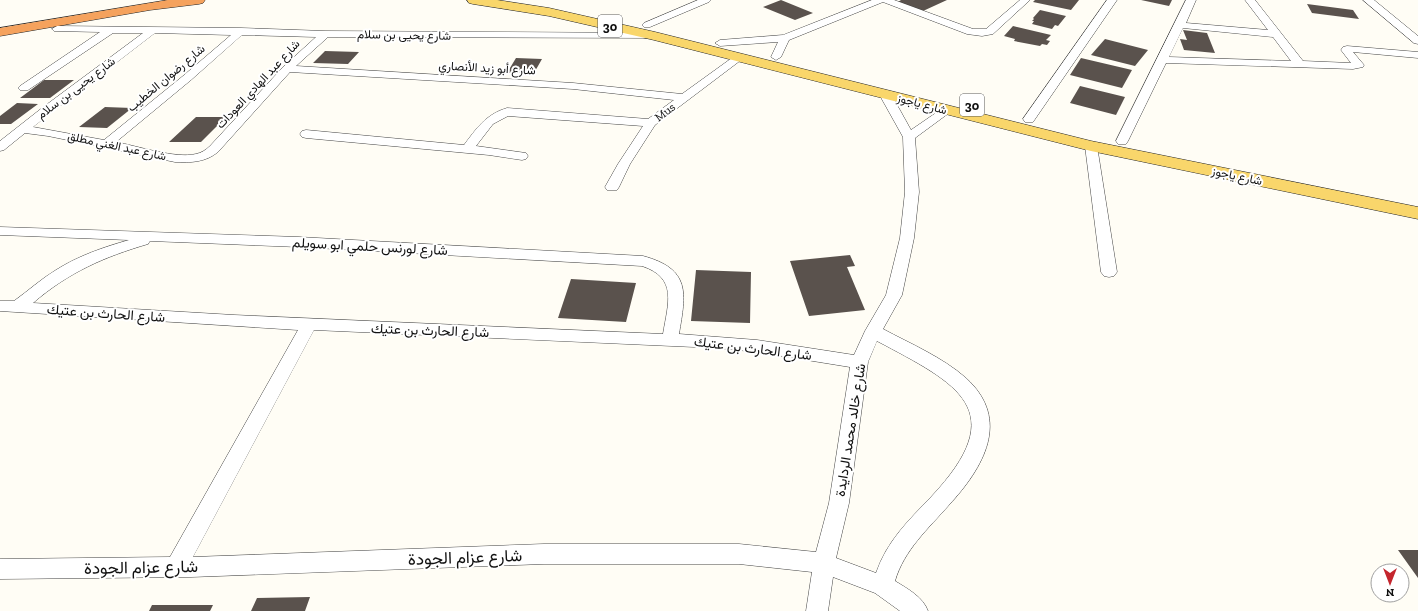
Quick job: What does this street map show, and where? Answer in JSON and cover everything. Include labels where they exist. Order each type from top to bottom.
[{"type":"highway","points":[[0,32],[150,6],[199,0]]},
{"type":"highway","points":[[0,20],[30,16],[68,7]]},
{"type":"main road","name":"شارع ياجوز","points":[[473,0],[720,43],[1122,141],[1247,168],[1418,201]]},
{"type":"main road","name":"شارع ياجوز","points":[[527,0],[651,30],[740,57],[1091,146],[1418,213]]},
{"type":"street","points":[[651,30],[706,0]]},
{"type":"street","points":[[720,43],[785,38],[880,0]]},
{"type":"street","points":[[885,0],[971,32],[982,33],[989,32],[1025,0]]},
{"type":"street","points":[[1029,119],[1112,0]]},
{"type":"street","points":[[1122,141],[1163,60],[1191,0]]},
{"type":"street","points":[[1250,0],[1300,65]]},
{"type":"street","points":[[1368,0],[1418,41]]},
{"type":"street","points":[[1180,25],[1276,34]]},
{"type":"street","name":"شارع يحيى بن سلام","points":[[57,29],[325,34],[651,30]]},
{"type":"street","points":[[24,88],[112,30]]},
{"type":"street","name":"شارع يحيى بن سلام","points":[[0,147],[153,30]]},
{"type":"street","name":"شارع رضوان الخطيب","points":[[107,143],[241,32]]},
{"type":"street","name":"شارع عبد الهادي العودات","points":[[211,152],[287,69],[325,34]]},
{"type":"street","points":[[776,57],[785,38]]},
{"type":"street","points":[[1163,60],[1300,65],[1359,65],[1346,50],[1350,49],[1418,55]]},
{"type":"street","name":"Mus","points":[[612,187],[624,164],[651,123],[740,57]]},
{"type":"street","name":"شارع أبو زيد الأنصاري","points":[[287,69],[573,86],[685,98]]},
{"type":"street","name":"شارع خالد محمد الردايدة","points":[[817,611],[824,563],[839,503],[859,362],[873,331],[894,295],[907,238],[912,192],[909,137],[885,94]]},
{"type":"street","points":[[909,137],[947,110]]},
{"type":"street","points":[[467,149],[489,121],[495,116],[507,112],[651,123]]},
{"type":"street","name":"شارع عبد الغني مطلق","points":[[23,129],[48,132],[107,143],[154,154],[182,158],[200,157],[211,152]]},
{"type":"street","points":[[306,134],[467,149],[522,156]]},
{"type":"street","points":[[1091,146],[1109,272]]},
{"type":"street","name":"شارع لورنس حلمي ابو سويلم","points":[[0,231],[291,242],[643,261],[654,263],[663,268],[670,274],[674,281],[677,291],[670,339]]},
{"type":"street","points":[[17,307],[67,270],[97,255],[158,237]]},
{"type":"street","name":"شارع الحارث بن عتيك","points":[[0,306],[309,324],[670,339],[757,346],[859,362]]},
{"type":"street","points":[[176,567],[309,324]]},
{"type":"street","points":[[873,331],[946,372],[962,385],[975,400],[982,418],[981,435],[975,454],[966,470],[948,494],[914,530],[895,554],[883,586]]},
{"type":"street","name":"شارع عزام الجودة","points":[[0,569],[176,567],[544,554],[739,554],[824,563],[883,586],[898,595],[916,611]]},
{"type":"building","points":[[781,0],[813,13],[795,20],[763,7]]},
{"type":"building","points":[[901,0],[947,0],[923,11],[898,2]]},
{"type":"building","points":[[1035,0],[1079,0],[1071,10],[1033,2]]},
{"type":"building","points":[[1141,0],[1172,0],[1169,6]]},
{"type":"building","points":[[1307,4],[1353,10],[1359,19],[1312,13]]},
{"type":"building","points":[[1040,10],[1066,16],[1058,26],[1055,25],[1052,29],[1032,24],[1034,21],[1032,21],[1034,19],[1033,18]]},
{"type":"building","points":[[1013,26],[1051,35],[1046,40],[1050,41],[1047,45],[1042,44],[1040,46],[1014,41],[1015,39],[1004,36]]},
{"type":"building","points":[[1183,30],[1207,33],[1215,53],[1184,50],[1180,39],[1187,40]]},
{"type":"building","points":[[1105,39],[1148,50],[1135,66],[1091,55]]},
{"type":"building","points":[[325,51],[359,52],[348,64],[313,63]]},
{"type":"building","points":[[516,58],[542,59],[534,73],[507,73]]},
{"type":"building","points":[[1081,58],[1132,70],[1122,88],[1070,75]]},
{"type":"building","points":[[44,80],[74,80],[50,98],[20,98]]},
{"type":"building","points":[[1080,86],[1125,97],[1116,115],[1070,103]]},
{"type":"building","points":[[17,103],[38,104],[11,124],[0,124],[0,116]]},
{"type":"building","points":[[105,107],[132,108],[107,128],[79,127]]},
{"type":"building","points":[[196,117],[226,117],[201,142],[169,142]]},
{"type":"building","points":[[850,255],[855,266],[847,267],[865,310],[809,316],[790,261]]},
{"type":"building","points":[[696,270],[751,272],[750,323],[691,321]]},
{"type":"building","points":[[571,279],[636,283],[626,322],[558,318]]},
{"type":"building","points":[[1398,550],[1418,550],[1418,578],[1410,567],[1410,563],[1407,563]]},
{"type":"building","points":[[310,597],[305,611],[251,611],[257,598]]},
{"type":"building","points":[[152,605],[213,605],[210,611],[149,611]]}]
